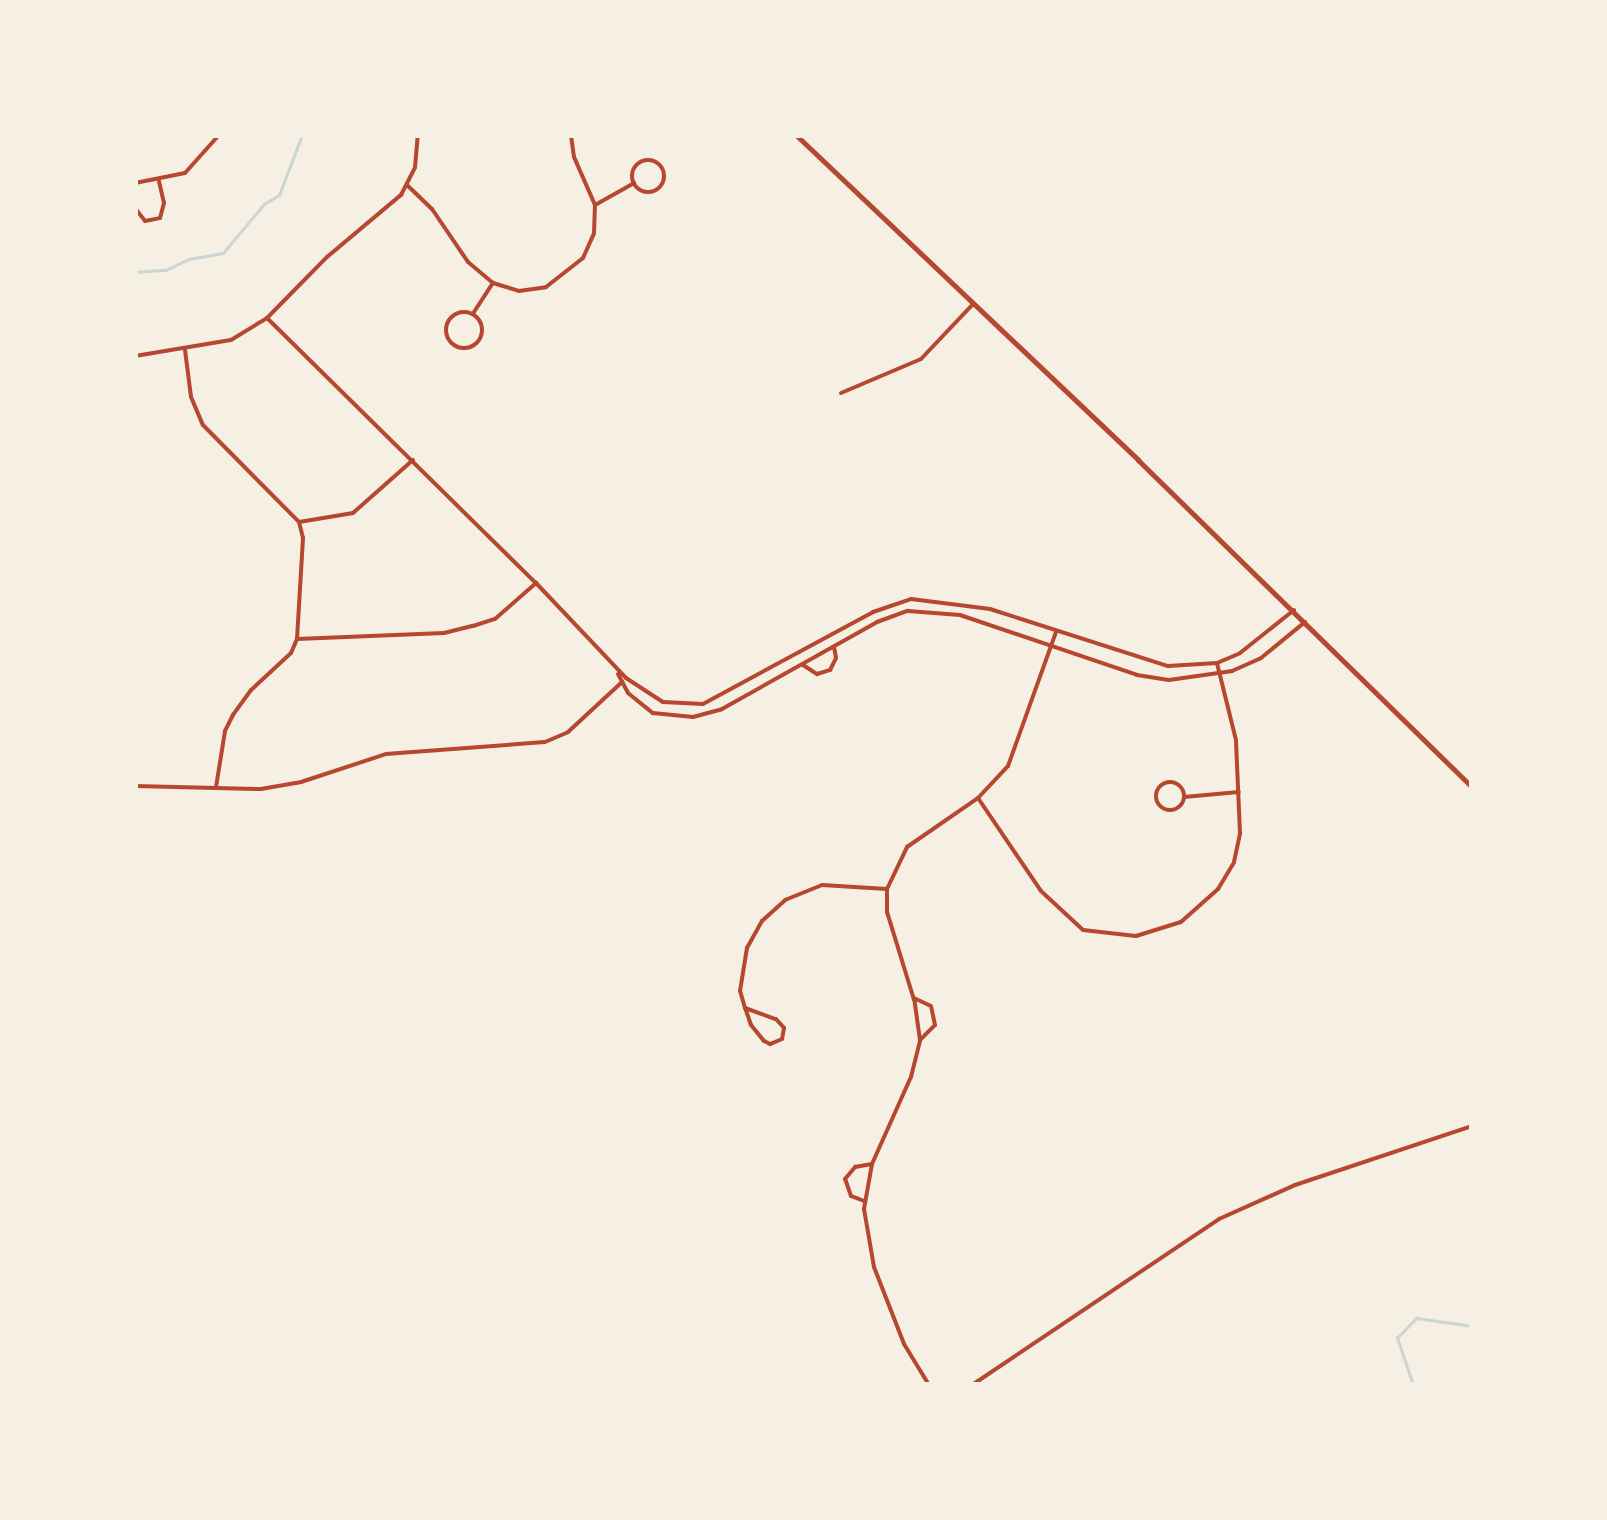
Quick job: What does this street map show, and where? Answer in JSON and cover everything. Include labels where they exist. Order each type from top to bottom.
[{"type":"main road","points":[[796,135],[1294,610],[1472,787]]},
{"type":"street","points":[[135,183],[159,181],[186,172],[220,135]]},
{"type":"street","points":[[135,356],[231,340],[267,318],[407,185],[419,152],[418,135]]},
{"type":"street","points":[[407,185],[432,209],[468,262],[494,283],[529,290],[562,279],[588,250],[594,233],[595,205],[574,157],[571,135]]},
{"type":"street","points":[[641,162],[654,162],[662,171],[661,184],[654,190],[644,191],[634,183],[633,170],[641,162]]},
{"type":"street","points":[[135,208],[145,220],[160,218],[164,202],[159,181]]},
{"type":"street","points":[[595,205],[634,183]]},
{"type":"street","points":[[472,314],[494,283]]},
{"type":"street","points":[[841,393],[920,359],[972,304]]},
{"type":"street","points":[[455,314],[472,314],[481,324],[481,336],[469,348],[457,346],[448,337],[447,324],[455,314]]},
{"type":"street","points":[[267,318],[536,583],[654,712],[694,717],[722,710],[834,646],[908,610],[960,615],[1138,675],[1170,680],[1220,674],[1261,658],[1305,622]]},
{"type":"street","points":[[186,350],[190,397],[203,425],[299,522],[303,552],[297,639],[291,653],[234,715],[226,732],[216,787]]},
{"type":"street","points":[[299,522],[353,513],[413,460]]},
{"type":"street","points":[[297,639],[444,633],[495,619],[536,583]]},
{"type":"street","points":[[623,681],[663,702],[702,704],[872,612],[911,599],[960,602],[1168,666],[1217,662],[1260,642],[1294,610]]},
{"type":"street","points":[[929,1385],[904,1344],[874,1268],[864,1201],[872,1164],[911,1077],[920,1040],[887,912],[887,889],[906,847],[978,798],[1008,766],[1056,631]]},
{"type":"street","points":[[803,665],[817,674],[830,670],[836,658],[834,646]]},
{"type":"street","points":[[978,798],[1057,908],[1083,930],[1117,937],[1148,935],[1180,922],[1218,889],[1237,850],[1236,740],[1217,662]]},
{"type":"street","points":[[135,786],[286,786],[386,754],[544,742],[568,732],[623,681]]},
{"type":"street","points":[[1167,782],[1180,786],[1184,797],[1181,806],[1168,811],[1156,798],[1157,790],[1167,782]]},
{"type":"street","points":[[1184,797],[1239,792]]},
{"type":"street","points":[[745,1008],[776,1019],[784,1028],[782,1039],[770,1044],[764,1041],[745,1008],[740,991],[747,948],[762,922],[785,900],[822,885],[887,889]]},
{"type":"street","points":[[912,997],[931,1006],[935,1014],[935,1025],[920,1040]]},
{"type":"street","points":[[972,1385],[1219,1219],[1295,1185],[1472,1126]]},
{"type":"street","points":[[864,1201],[852,1196],[845,1179],[855,1167],[872,1164]]},
{"type":"street","points":[[270,1385],[280,1385]]},
{"type":"waterway","points":[[135,272],[166,270],[189,259],[223,253],[264,204],[279,195],[302,135]]},
{"type":"waterway","points":[[1413,1385],[1397,1338],[1416,1318],[1472,1326]]}]
